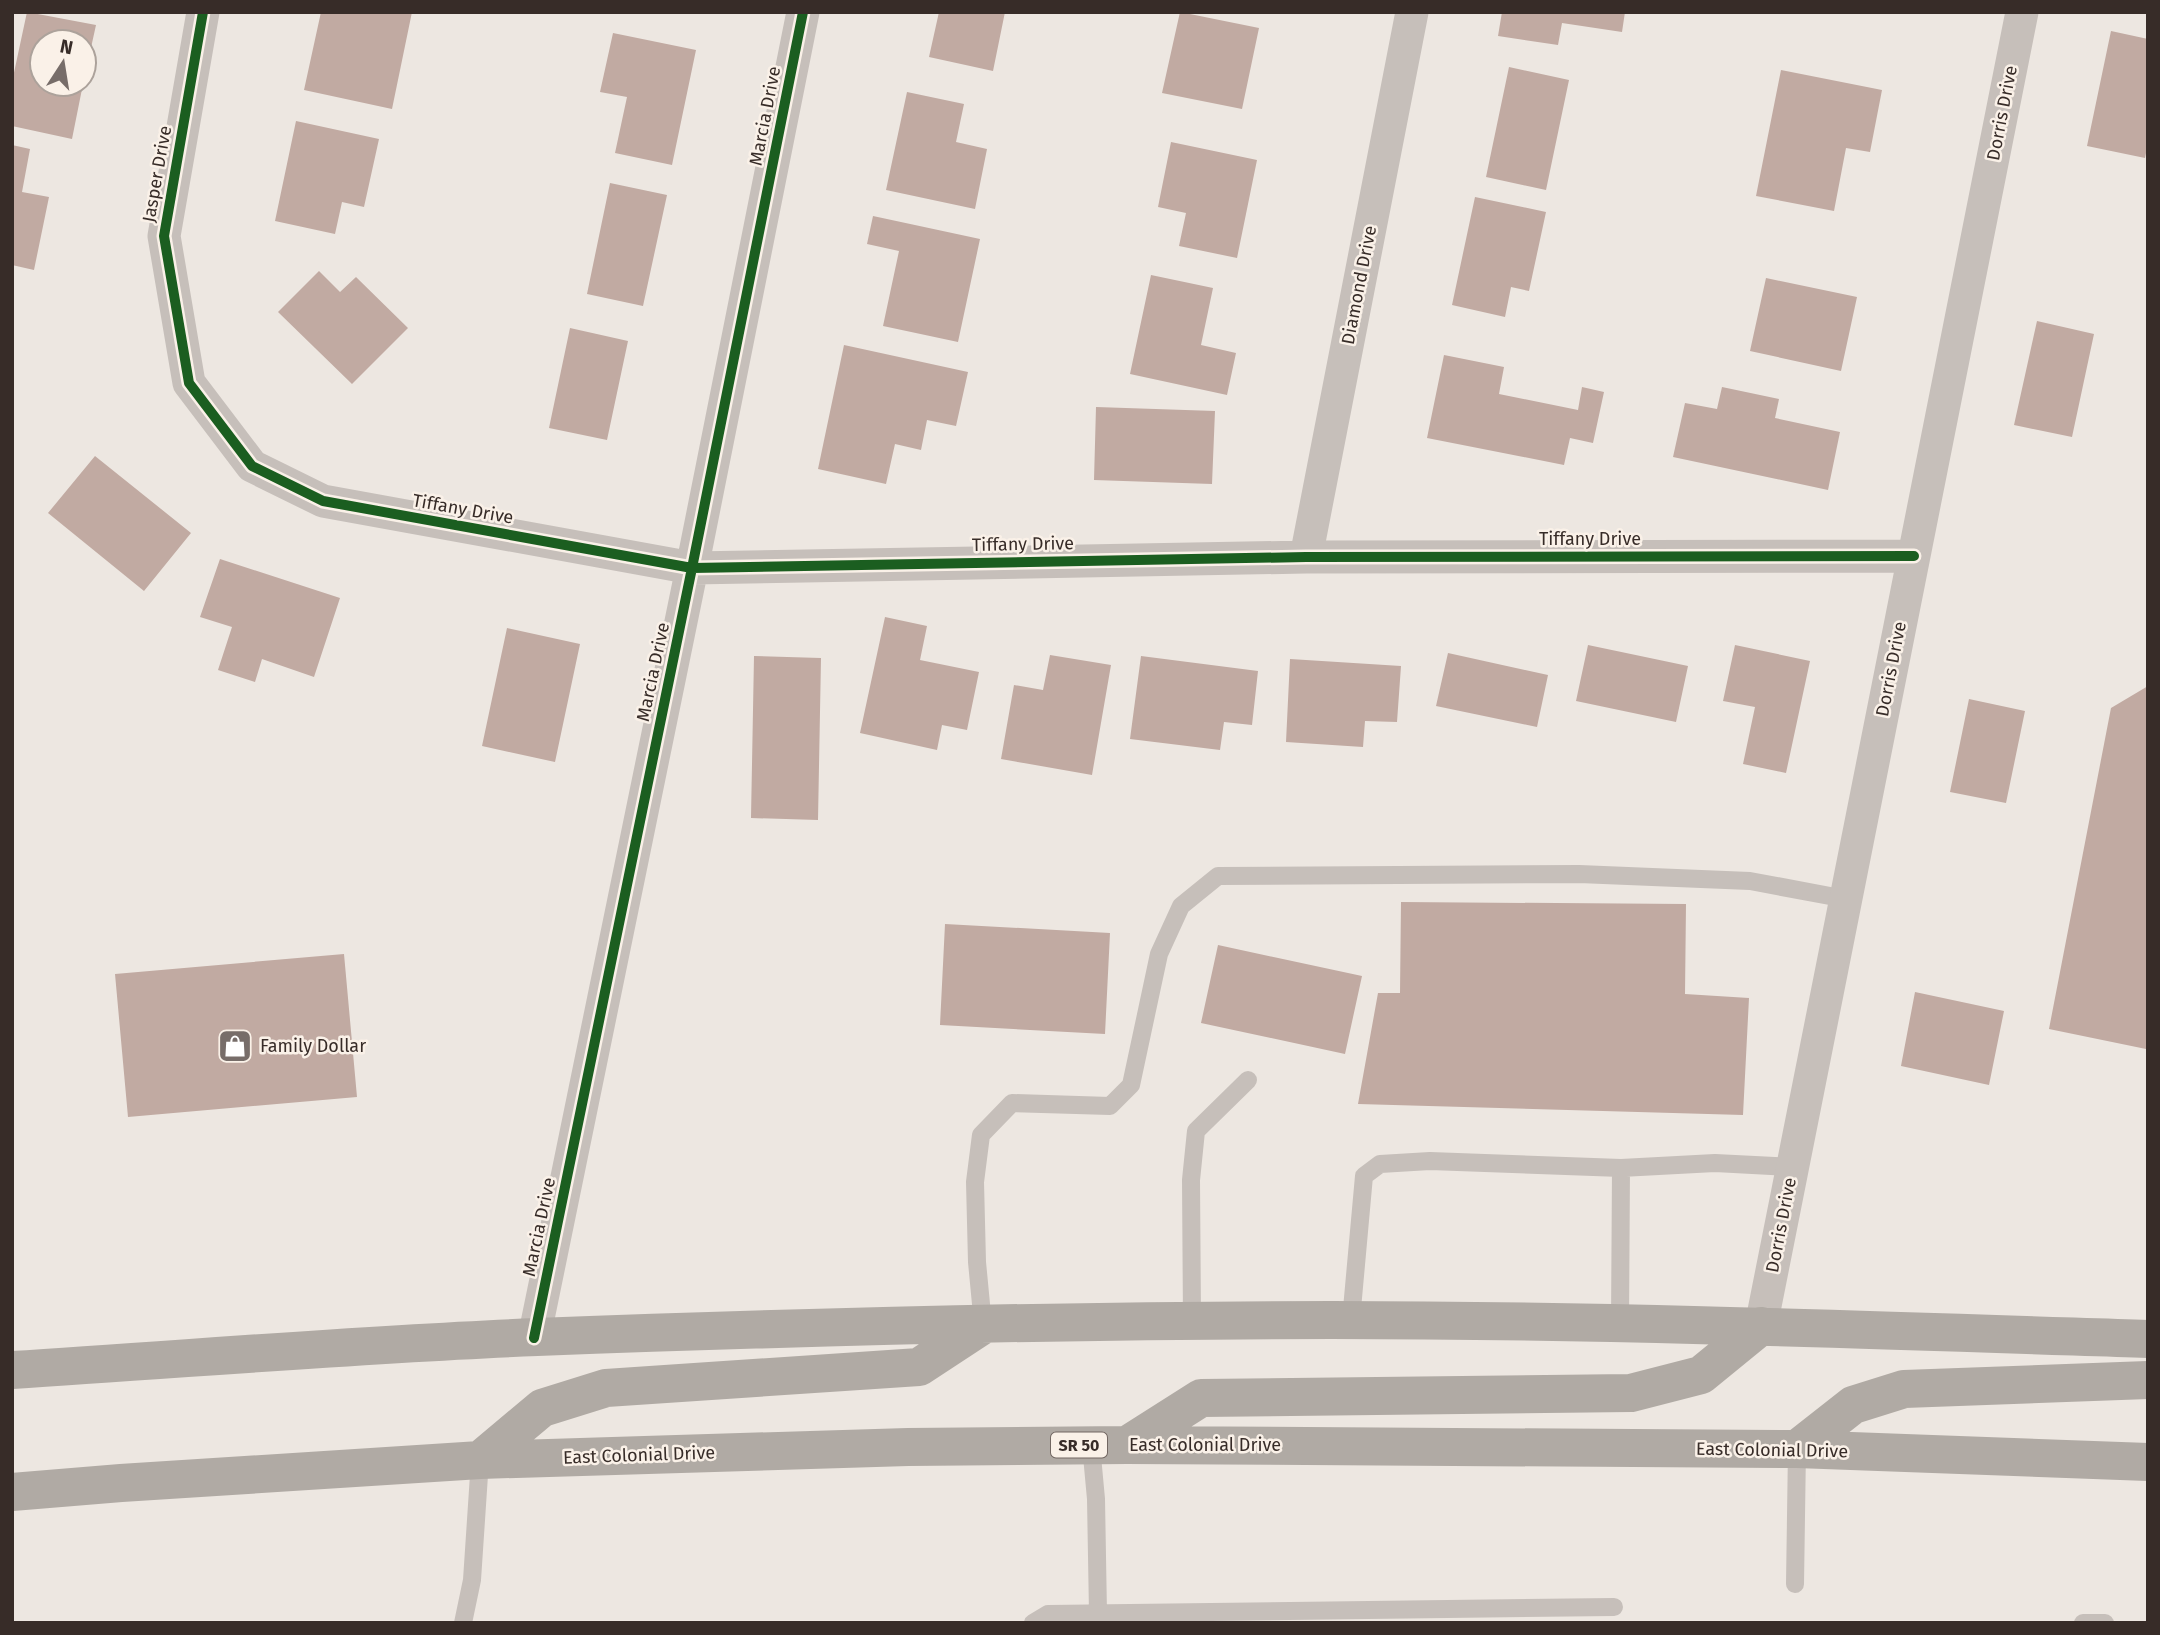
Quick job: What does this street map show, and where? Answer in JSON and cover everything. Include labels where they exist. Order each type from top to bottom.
[{"type":"highway","points":[[12,1370],[534,1338],[1192,1321],[1352,1320],[1761,1326],[2148,1339]]},
{"type":"highway","points":[[480,1460],[542,1408],[606,1388],[919,1367],[983,1325]]},
{"type":"highway","points":[[1109,1445],[1201,1398],[1631,1393],[1701,1376],[1761,1326]]},
{"type":"highway","points":[[1797,1449],[1853,1405],[1904,1389],[2148,1380]]},
{"type":"highway","name":"East Colonial Drive","points":[[12,1492],[480,1460],[908,1447],[1109,1445],[1797,1449],[2148,1462]]},
{"type":"street","name":"Jasper Drive","points":[[189,383],[164,236],[204,12]]},
{"type":"street","name":"Marcia Drive","points":[[534,1338],[803,12]]},
{"type":"street","name":"Diamond Drive","points":[[1306,557],[1412,12]]},
{"type":"street","name":"Dorris Drive","points":[[1761,1326],[2022,12]]},
{"type":"street","name":"Tiffany Drive","points":[[189,383],[252,466],[323,501],[692,568],[1306,557],[1914,556]]},
{"type":"lane","points":[[983,1325],[977,1262],[975,1182],[981,1135],[1012,1103],[1110,1106],[1131,1085],[1159,954],[1181,906],[1218,876],[1579,874],[1750,881],[1846,899]]},
{"type":"lane","points":[[1192,1321],[1191,1180],[1196,1131],[1248,1080]]},
{"type":"lane","points":[[1352,1320],[1364,1176],[1380,1164],[1430,1161],[1621,1168],[1715,1163],[1792,1167]]},
{"type":"lane","points":[[1620,1324],[1621,1168]]},
{"type":"lane","points":[[1098,1614],[1096,1499],[1109,1445]]},
{"type":"lane","points":[[1796,1584],[1797,1449]]},
{"type":"lane","points":[[463,1623],[472,1580],[480,1460]]},
{"type":"lane","points":[[1033,1623],[1048,1614],[1467,1616],[1614,1607]]},
{"type":"lane","points":[[2083,1623],[2105,1623]]},
{"type":"building","points":[[27,12],[96,25],[95,28],[28,28],[28,98],[80,98],[72,139],[12,126],[12,82]]},
{"type":"building","points":[[321,12],[412,12],[392,109],[304,90]]},
{"type":"building","points":[[939,12],[1005,12],[993,71],[929,57]]},
{"type":"building","points":[[1180,12],[1259,28],[1242,109],[1162,93]]},
{"type":"building","points":[[1502,12],[1625,12],[1622,32],[1562,23],[1558,45],[1498,36]]},
{"type":"building","points":[[2111,31],[2148,39],[2148,143],[2145,158],[2087,146]]},
{"type":"building","points":[[613,33],[696,50],[672,165],[615,153],[627,97],[600,92]]},
{"type":"building","points":[[1509,67],[1569,80],[1546,190],[1486,177]]},
{"type":"building","points":[[1781,70],[1882,90],[1870,152],[1846,148],[1834,211],[1756,196]]},
{"type":"building","points":[[907,92],[964,104],[956,142],[987,149],[975,209],[886,190]]},
{"type":"building","points":[[296,121],[379,139],[364,207],[342,202],[335,234],[275,221]]},
{"type":"building","points":[[1171,142],[1257,160],[1237,258],[1179,246],[1186,213],[1158,207]]},
{"type":"building","points":[[12,145],[30,149],[22,192],[49,197],[34,270],[12,265]]},
{"type":"building","points":[[610,183],[667,195],[643,306],[587,294]]},
{"type":"building","points":[[1475,197],[1546,212],[1529,291],[1511,287],[1505,317],[1452,305]]},
{"type":"building","points":[[873,216],[980,239],[958,342],[883,326],[899,251],[867,244]]},
{"type":"building","points":[[319,271],[340,292],[356,277],[408,328],[352,384],[278,312]]},
{"type":"building","points":[[1151,275],[1213,288],[1201,345],[1236,353],[1227,395],[1130,374]]},
{"type":"building","points":[[1766,278],[1857,297],[1841,371],[1750,351]]},
{"type":"building","points":[[2037,321],[2094,334],[2072,437],[2014,425]]},
{"type":"building","points":[[570,328],[628,341],[607,440],[549,428]]},
{"type":"building","points":[[844,345],[968,372],[956,426],[927,420],[921,450],[895,444],[886,484],[818,469]]},
{"type":"building","points":[[1444,355],[1504,367],[1499,394],[1578,410],[1582,387],[1604,392],[1593,443],[1570,438],[1564,465],[1427,438]]},
{"type":"building","points":[[1722,387],[1779,399],[1775,418],[1840,432],[1828,490],[1673,457],[1685,403],[1717,409]]},
{"type":"building","points":[[1096,407],[1215,411],[1212,484],[1094,480]]},
{"type":"building","points":[[95,456],[191,533],[144,591],[48,513]]},
{"type":"building","points":[[220,559],[340,598],[314,677],[262,659],[255,682],[218,670],[232,627],[200,617]]},
{"type":"building","points":[[885,617],[927,626],[920,660],[979,672],[967,730],[942,725],[937,750],[860,733]]},
{"type":"building","points":[[507,628],[580,644],[555,762],[482,746]]},
{"type":"building","points":[[1588,645],[1688,666],[1676,722],[1576,701]]},
{"type":"building","points":[[1735,645],[1810,661],[1786,773],[1743,764],[1755,707],[1723,701]]},
{"type":"building","points":[[1448,653],[1548,675],[1537,727],[1436,706]]},
{"type":"building","points":[[1050,655],[1111,665],[1092,775],[1001,759],[1014,685],[1043,690]]},
{"type":"building","points":[[754,656],[821,658],[818,820],[751,818]]},
{"type":"building","points":[[1141,656],[1258,671],[1252,725],[1224,722],[1220,750],[1130,739]]},
{"type":"building","points":[[1290,659],[1401,666],[1397,722],[1365,721],[1363,747],[1286,742]]},
{"type":"building","points":[[2148,686],[2146,1049],[2049,1029],[2111,708]]},
{"type":"building","points":[[1969,699],[2025,711],[2006,803],[1950,792]]},
{"type":"building","points":[[1401,902],[1686,904],[1685,994],[1749,998],[1743,1115],[1358,1104],[1378,993],[1400,993]]},
{"type":"building","points":[[945,924],[1110,933],[1105,1034],[940,1025]]},
{"type":"building","points":[[1218,945],[1362,976],[1345,1054],[1201,1023]]},
{"type":"building","points":[[344,954],[357,1097],[128,1117],[115,974]]},
{"type":"building","points":[[1915,992],[2004,1011],[1989,1085],[1901,1066]]},
{"type":"cycle path","points":[[203,12],[164,236],[189,383],[252,466],[323,501],[692,568],[1306,557],[1914,556]]},
{"type":"cycle path","points":[[534,1338],[803,12]]},
{"type":"place","name":"Family Dollar","points":[[235,1046]]}]
